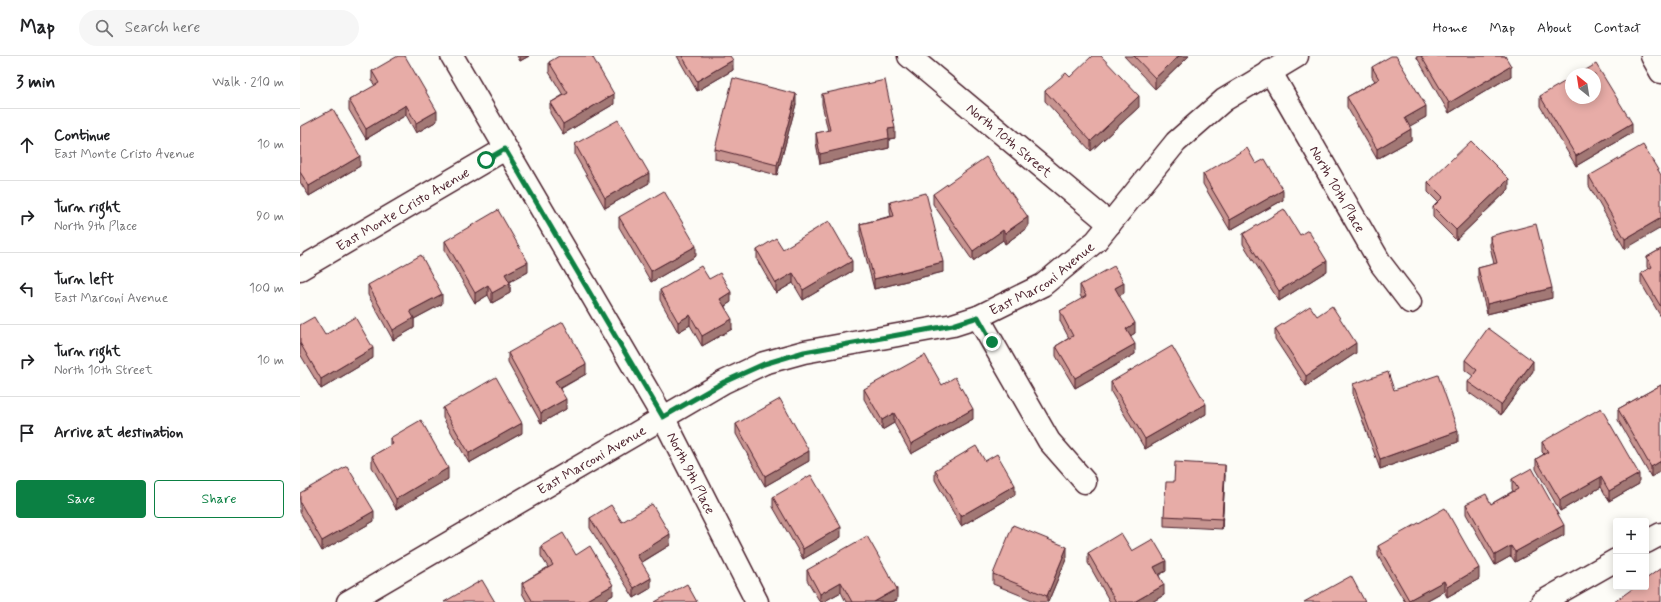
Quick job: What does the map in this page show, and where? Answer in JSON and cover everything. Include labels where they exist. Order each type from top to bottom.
[{"type":"street","name":"North 9th Place","points":[[452,56],[663,417],[757,602]]},
{"type":"street","name":"North 10th Street","points":[[908,56],[1110,224]]},
{"type":"street","name":"East Marconi Avenue","points":[[358,599],[724,382],[764,364],[804,352],[953,325],[978,317],[1043,285],[1096,240],[1176,142],[1224,100],[1296,56]]},
{"type":"street","points":[[1652,56],[1661,72]]},
{"type":"street","name":"North 10th Place","points":[[1270,71],[1381,264],[1410,302]]},
{"type":"street","name":"East Monte Cristo Avenue","points":[[300,269],[505,149]]},
{"type":"street","points":[[978,317],[1049,441],[1085,482]]},
{"type":"street","points":[[1649,540],[1661,534]]},
{"type":"street","points":[[1542,602],[1613,562]]},
{"type":"building","points":[[398,56],[405,56],[437,111],[416,123],[406,105],[366,129],[349,100],[379,83],[372,71]]},
{"type":"building","points":[[559,56],[592,56],[614,94],[563,124],[550,103],[568,93],[549,62]]},
{"type":"building","points":[[682,56],[730,56],[733,60],[697,81]]},
{"type":"building","points":[[1092,56],[1101,56],[1139,96],[1091,141],[1045,91],[1066,73],[1070,77]]},
{"type":"building","points":[[1134,56],[1179,56],[1155,78]]},
{"type":"building","points":[[1391,56],[1396,56],[1426,106],[1405,118],[1411,129],[1377,149],[1347,97],[1379,79],[1372,67]]},
{"type":"building","points":[[1421,56],[1505,56],[1511,66],[1449,103]]},
{"type":"building","points":[[1596,64],[1598,68],[1589,68]]},
{"type":"building","points":[[1601,72],[1632,123],[1576,156],[1540,96],[1565,81],[1565,104],[1601,104]]},
{"type":"building","points":[[733,78],[796,94],[777,165],[715,149]]},
{"type":"building","points":[[885,80],[895,128],[888,129],[889,138],[820,154],[816,133],[830,130],[822,94]]},
{"type":"building","points":[[333,109],[360,156],[309,186],[300,172],[300,127]]},
{"type":"building","points":[[618,120],[649,173],[605,198],[575,144]]},
{"type":"building","points":[[1471,141],[1509,179],[1456,230],[1433,207],[1443,197],[1428,182]]},
{"type":"building","points":[[1643,145],[1661,175],[1661,218],[1625,239],[1589,176]]},
{"type":"building","points":[[1247,148],[1256,164],[1265,159],[1283,190],[1230,220],[1203,174]]},
{"type":"building","points":[[986,157],[1028,217],[1005,233],[1003,230],[973,251],[933,194]]},
{"type":"building","points":[[664,191],[696,246],[651,271],[619,217]]},
{"type":"building","points":[[926,193],[943,262],[874,279],[860,224],[894,216],[890,202]]},
{"type":"building","points":[[1284,209],[1300,235],[1308,230],[1327,261],[1279,291],[1243,234]]},
{"type":"building","points":[[498,210],[528,262],[505,274],[510,283],[492,293],[488,285],[475,293],[445,241]]},
{"type":"building","points":[[829,221],[852,261],[803,290],[793,273],[776,283],[757,250],[776,238],[783,249]]},
{"type":"building","points":[[1536,224],[1552,288],[1487,304],[1478,268],[1497,263],[1490,236]]},
{"type":"building","points":[[1661,249],[1661,307],[1641,273],[1652,267],[1647,257]]},
{"type":"building","points":[[421,255],[442,294],[410,311],[414,318],[393,330],[368,285]]},
{"type":"building","points":[[701,266],[709,279],[720,273],[731,292],[720,299],[732,319],[702,336],[690,315],[678,322],[660,290]]},
{"type":"building","points":[[1114,266],[1124,283],[1115,288],[1135,323],[1126,329],[1135,344],[1075,378],[1056,346],[1073,336],[1060,311],[1086,296],[1080,285]]},
{"type":"building","points":[[1310,306],[1317,316],[1332,306],[1356,343],[1306,376],[1275,329]]},
{"type":"building","points":[[314,317],[325,335],[355,317],[373,348],[321,379],[300,343],[300,325]]},
{"type":"building","points":[[563,322],[586,364],[555,381],[566,399],[541,413],[508,353]]},
{"type":"building","points":[[1488,328],[1533,361],[1501,405],[1468,382],[1477,370],[1465,360]]},
{"type":"building","points":[[1172,346],[1206,404],[1145,439],[1111,382]]},
{"type":"building","points":[[925,355],[942,385],[955,377],[973,409],[911,444],[894,413],[882,420],[864,389]]},
{"type":"building","points":[[1388,372],[1394,390],[1438,375],[1458,431],[1380,459],[1353,384]]},
{"type":"building","points":[[496,377],[522,423],[469,453],[443,408]]},
{"type":"building","points":[[1661,385],[1661,461],[1651,467],[1618,409]]},
{"type":"building","points":[[780,399],[809,451],[765,476],[736,424]]},
{"type":"building","points":[[1601,408],[1639,474],[1609,491],[1601,477],[1560,500],[1536,459],[1548,452],[1542,442]]},
{"type":"building","points":[[421,420],[448,468],[396,499],[372,456],[393,444],[390,438]]},
{"type":"building","points":[[976,446],[985,461],[997,454],[1015,485],[961,516],[935,470]]},
{"type":"building","points":[[1175,462],[1225,465],[1222,519],[1164,516],[1166,482],[1174,482]]},
{"type":"building","points":[[347,466],[374,511],[322,541],[300,502],[300,493]]},
{"type":"building","points":[[1532,468],[1564,525],[1515,552],[1511,546],[1495,555],[1466,504],[1486,494],[1491,504],[1518,489],[1512,479]]},
{"type":"building","points":[[811,475],[841,527],[803,549],[773,497]]},
{"type":"building","points":[[652,504],[670,534],[637,555],[651,578],[634,588],[590,518],[611,505],[622,522]]},
{"type":"building","points":[[1445,508],[1479,568],[1447,587],[1444,581],[1409,600],[1378,546]]},
{"type":"building","points":[[1013,525],[1067,547],[1047,596],[993,574]]},
{"type":"building","points":[[563,533],[576,555],[590,546],[613,585],[583,602],[533,602],[522,583],[553,565],[541,546]]},
{"type":"building","points":[[1121,533],[1132,551],[1153,539],[1166,561],[1154,567],[1164,585],[1134,602],[1116,602],[1088,553]]},
{"type":"building","points":[[867,536],[897,589],[874,602],[852,602],[841,582],[820,594],[807,570]]},
{"type":"building","points":[[1661,568],[1661,602],[1614,602],[1631,590],[1649,590],[1649,577]]},
{"type":"building","points":[[1351,576],[1365,602],[1304,602]]},
{"type":"building","points":[[482,580],[495,602],[444,602]]},
{"type":"building","points":[[687,584],[697,602],[655,602]]},
{"type":"route","points":[[486,160],[505,149],[663,417],[724,382],[764,364],[804,352],[953,325],[978,317],[992,342]]}]
